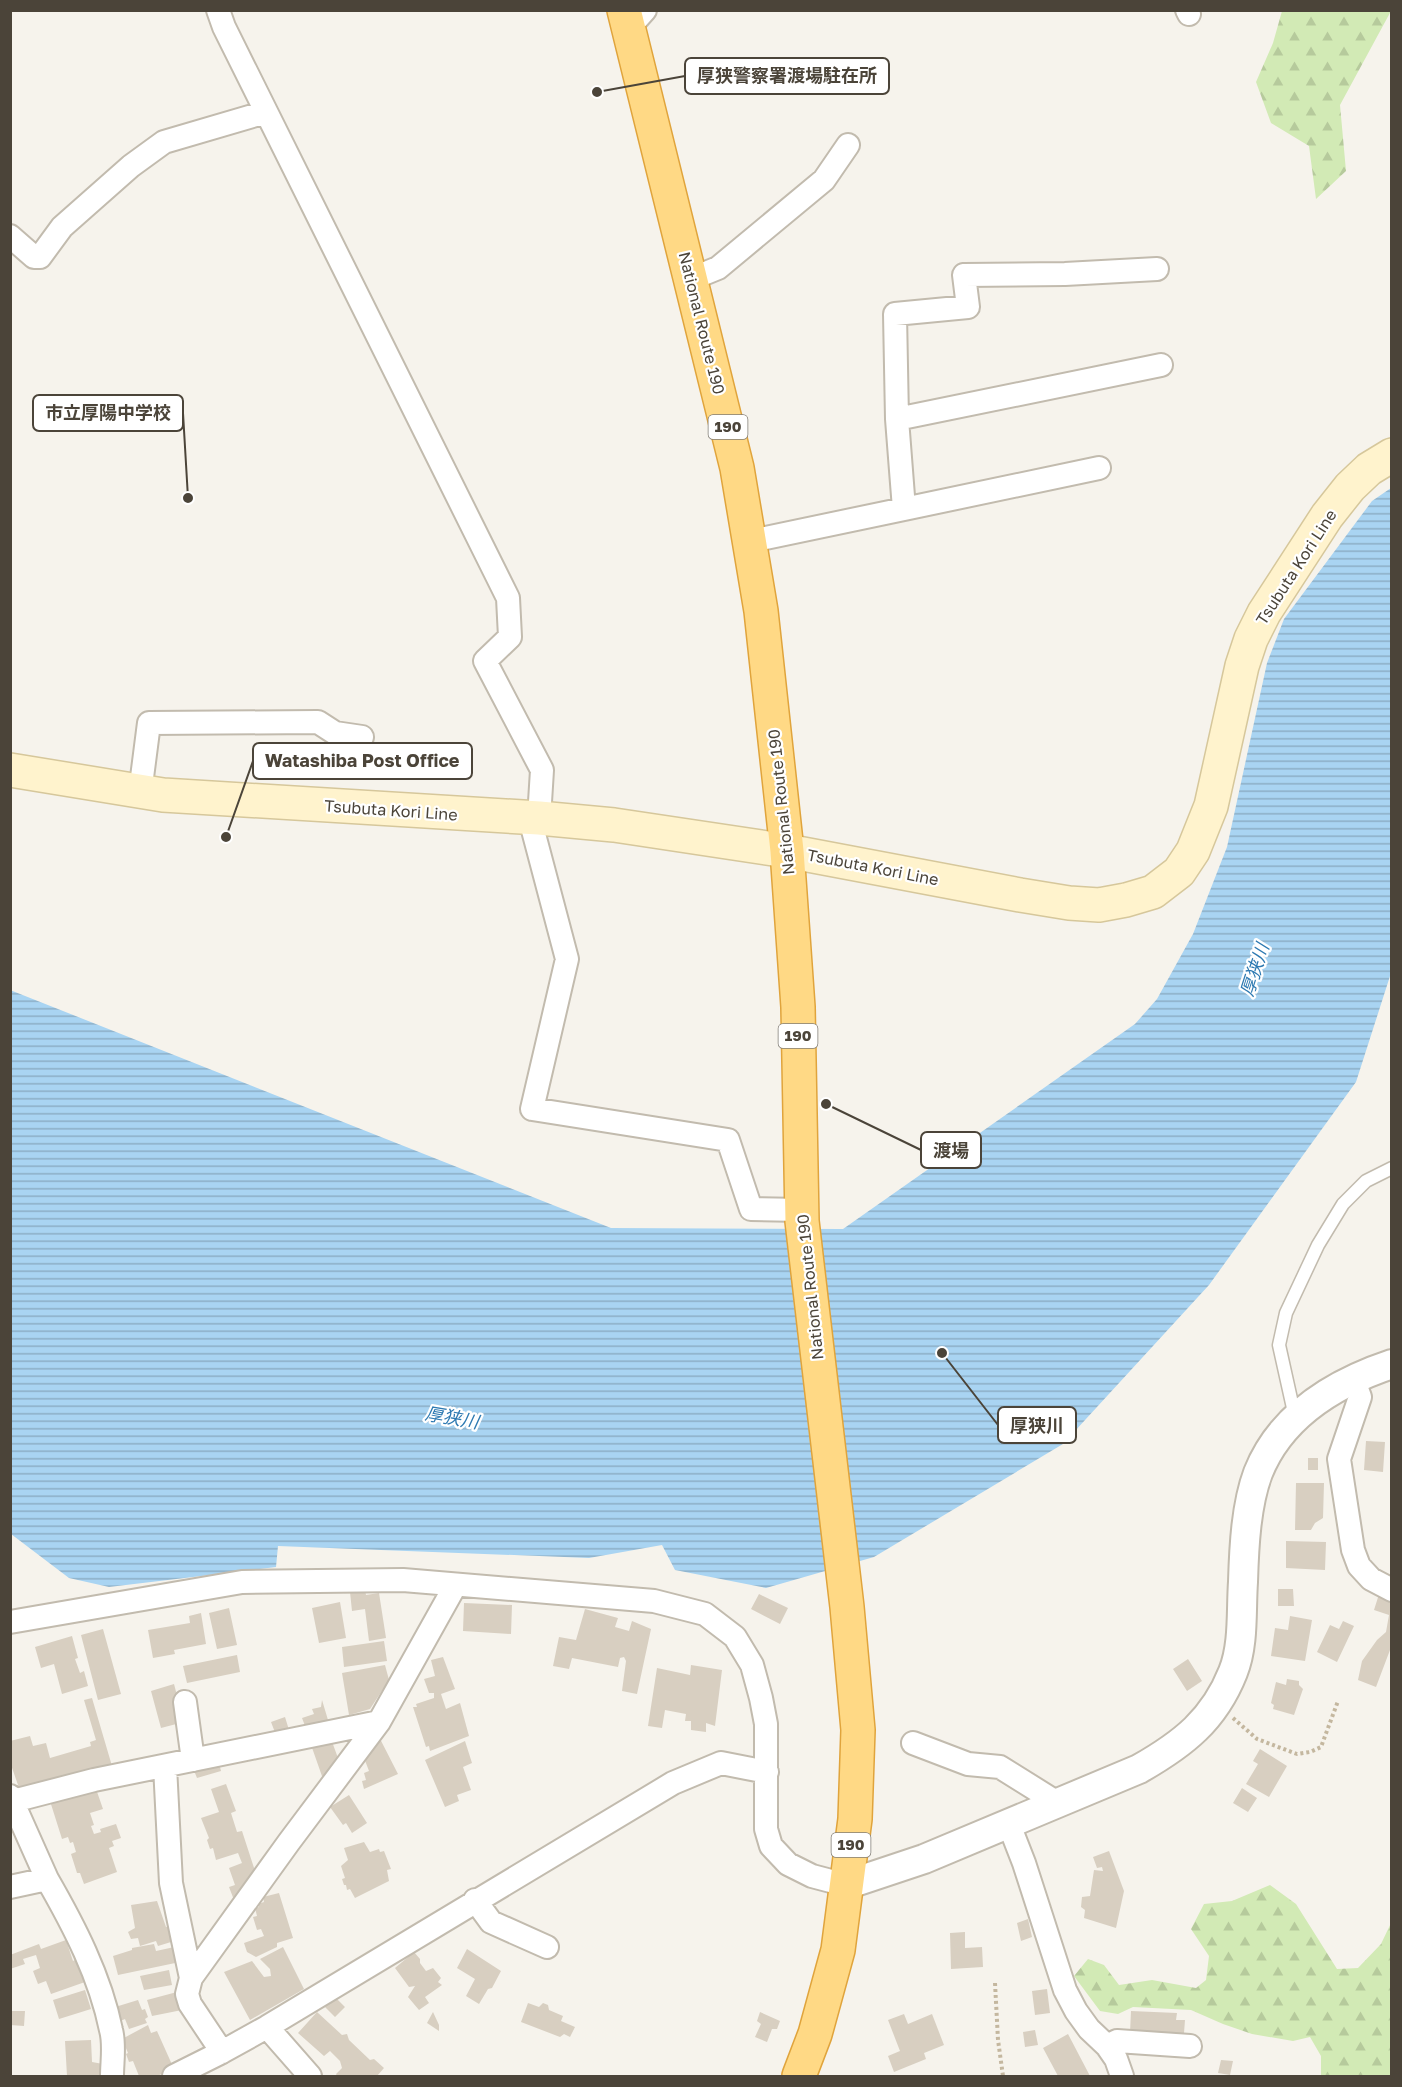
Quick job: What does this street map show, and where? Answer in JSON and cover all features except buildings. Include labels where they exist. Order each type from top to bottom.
[{"type":"highway","name":"National Route 190","points":[[632,17],[691,279],[738,468],[761,611],[787,851],[798,1007],[802,1216],[847,1607],[858,1730],[855,1820],[846,1885]]},
{"type":"highway","name":"190","points":[[799,2076],[815,2034],[837,1950],[846,1885]]},
{"type":"main road","name":"Tsubuta Kori Line","points":[[10,770],[140,792],[614,825],[787,851],[1020,895],[1099,905],[1153,892],[1179,872],[1193,851],[1211,806],[1242,666],[1251,639],[1264,613],[1327,516],[1350,487],[1369,469],[1392,455]]},
{"type":"street","points":[[218,10],[224,27],[508,598],[510,637],[485,661],[542,770],[535,818],[567,959],[532,1109],[729,1140],[751,1209],[802,1216]]},
{"type":"street","points":[[10,236],[34,257],[40,257],[62,227],[131,166],[164,142],[266,111]]},
{"type":"street","points":[[691,279],[717,268],[824,180],[848,145]]},
{"type":"street","points":[[904,509],[897,419],[895,314],[968,307],[964,275],[1065,274],[1157,269]]},
{"type":"street","points":[[897,419],[1161,365]]},
{"type":"street","points":[[751,541],[1099,468]]},
{"type":"street","points":[[140,792],[148,723],[318,722],[335,733],[362,737]]},
{"type":"street","points":[[15,1623],[242,1582],[404,1580],[654,1601],[705,1614],[735,1637],[752,1665],[762,1698],[766,1724],[766,1829],[771,1846],[788,1864],[812,1876],[846,1885],[924,1859],[1140,1768],[1173,1750],[1196,1730],[1216,1704],[1233,1671],[1240,1636],[1244,1546],[1258,1473],[1278,1437],[1295,1417],[1335,1387],[1392,1364]]},
{"type":"street","points":[[1353,1378],[1360,1397],[1339,1459],[1353,1550],[1359,1566],[1371,1579],[1392,1590]]},
{"type":"street","points":[[222,2052],[190,2004],[187,1994],[191,1978],[379,1722],[455,1586]]},
{"type":"street","points":[[185,1702],[193,1760]]},
{"type":"street","points":[[112,2076],[112,2031],[97,1983],[75,1928],[47,1879],[12,1799],[379,1722]]},
{"type":"street","points":[[913,1743],[968,1764],[1000,1767],[1056,1802]]},
{"type":"street","points":[[174,2076],[267,2026],[474,1900],[567,1848],[673,1783],[721,1763],[767,1772]]},
{"type":"street","points":[[165,1766],[171,1883],[191,1978]]},
{"type":"street","points":[[1008,1822],[1024,1863],[1065,1990],[1089,2029],[1107,2046],[1122,2076]]},
{"type":"street","points":[[10,1887],[47,1879]]},
{"type":"street","points":[[474,1900],[491,1922],[547,1947]]},
{"type":"street","points":[[267,2026],[310,2076]]},
{"type":"street","points":[[1107,2046],[1117,2041],[1190,2046]]},
{"type":"lane","points":[[1295,1417],[1279,1345],[1286,1313],[1318,1245],[1344,1204],[1366,1181],[1392,1167]]},
{"type":"path","points":[[1216,1704],[1257,1738],[1297,1754],[1321,1747],[1338,1701]]},
{"type":"path","points":[[995,1983],[998,2040],[1003,2076]]},
{"type":"green space","points":[[1282,11],[1391,11],[1340,105],[1346,171],[1316,199],[1309,146],[1271,123],[1256,82],[1273,43]]},
{"type":"green space","points":[[1270,1885],[1296,1904],[1337,1969],[1358,1968],[1381,1944],[1391,1923],[1391,2076],[1321,2076],[1321,2056],[1310,2037],[1293,2041],[1252,2034],[1191,2010],[1133,2007],[1118,2014],[1100,2011],[1074,1976],[1088,1959],[1104,1965],[1119,1985],[1152,1980],[1196,1988],[1206,1980],[1209,1956],[1191,1929],[1204,1904],[1232,1901]]},
{"type":"water","points":[[1391,488],[1391,973],[1356,1082],[1209,1285],[1063,1444],[874,1557],[766,1588],[675,1570],[662,1545],[589,1558],[278,1546],[276,1567],[109,1587],[69,1578],[11,1534],[10,990],[611,1228],[843,1229],[1135,1024],[1157,999],[1193,934],[1227,847],[1267,663],[1284,619],[1372,501]]},
{"type":"place","name":"厚狭警察署渡場駐在所","points":[[597,92]]},
{"type":"place","name":"市立厚陽中学校","points":[[188,498]]},
{"type":"place","name":"Watashiba Post Office","points":[[226,837]]},
{"type":"place","name":"渡場","points":[[826,1104]]},
{"type":"place","name":"厚狭川","points":[[942,1353]]}]
